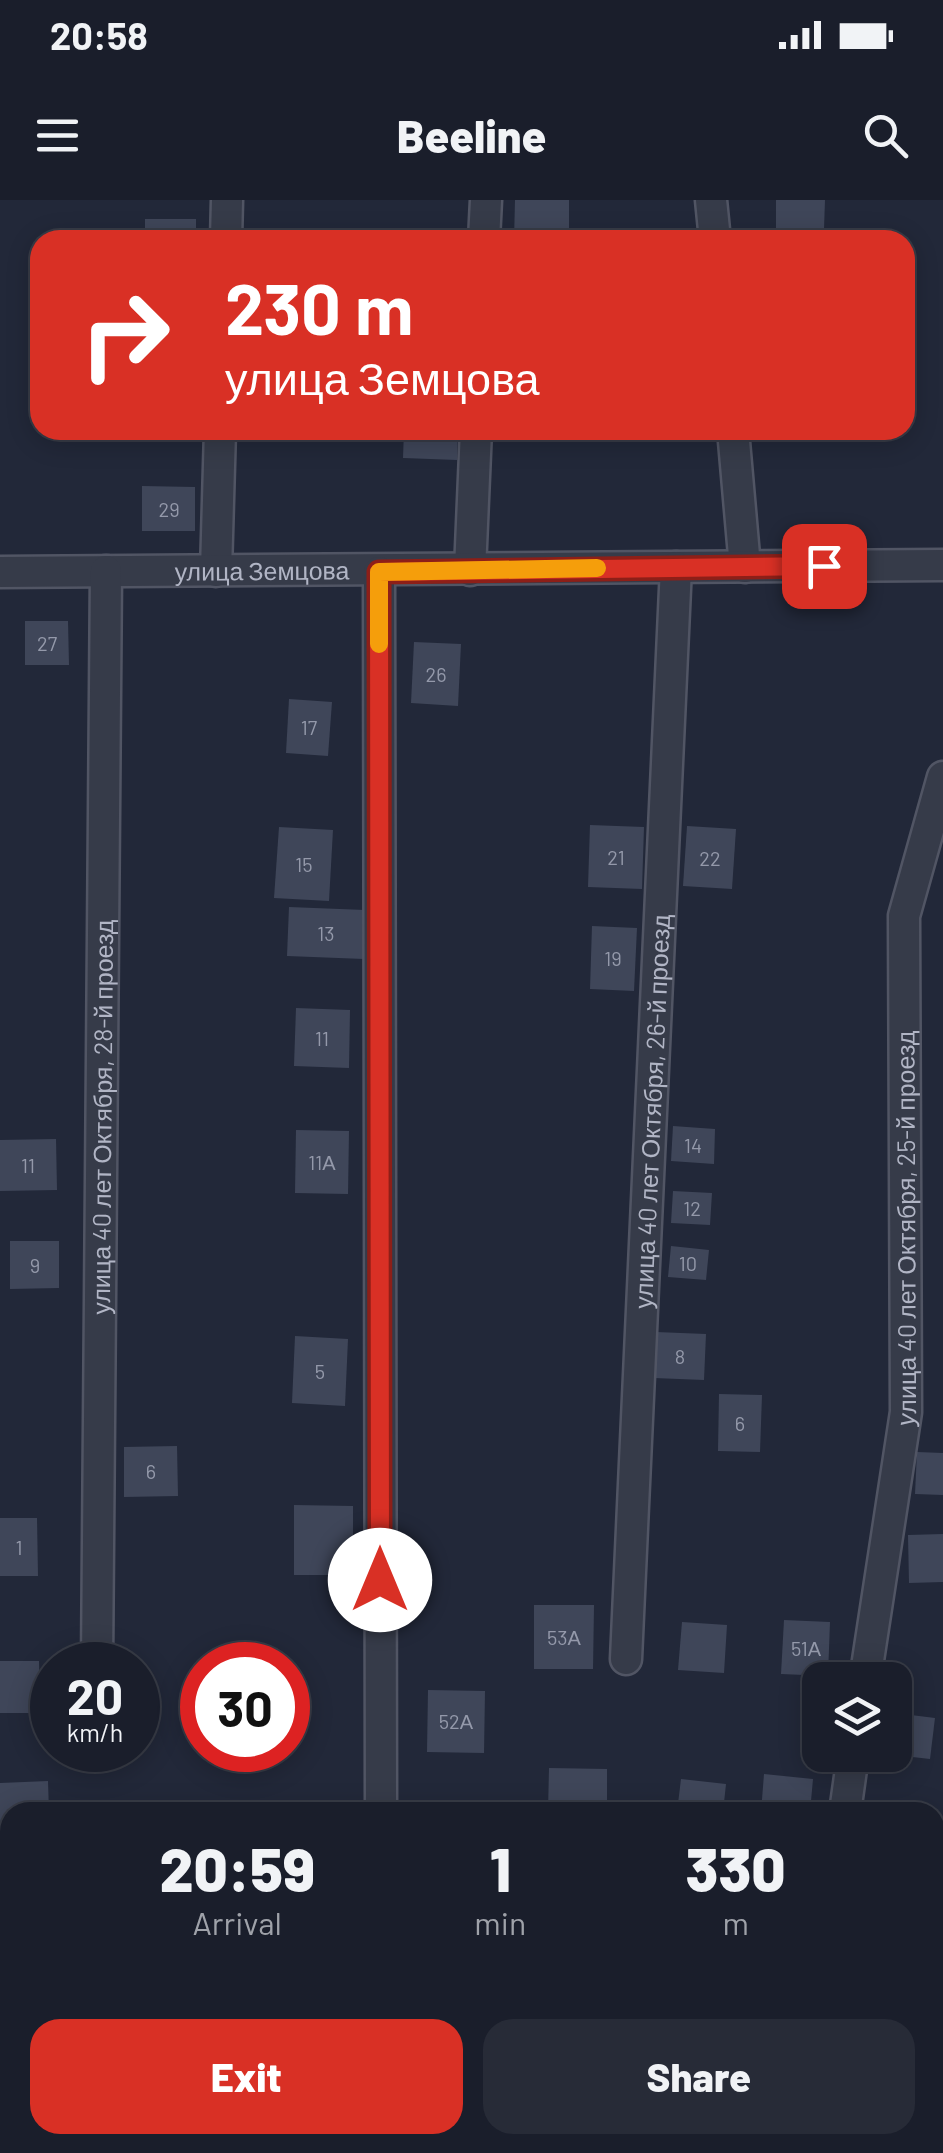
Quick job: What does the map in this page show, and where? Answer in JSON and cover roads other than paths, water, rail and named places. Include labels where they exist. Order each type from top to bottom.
[{"type":"street","points":[[226,230],[227,200]]},
{"type":"street","points":[[484,230],[486,200]]},
{"type":"street","points":[[711,200],[714,230]]},
{"type":"street","points":[[216,571],[220,440]]},
{"type":"street","points":[[470,570],[476,440]]},
{"type":"street","points":[[734,440],[746,567]]},
{"type":"street","name":"улица Земцова","points":[[0,572],[943,566]]},
{"type":"street","name":"улица 40 лет Октября, 26-й проезд","points":[[626,1659],[676,568]]},
{"type":"street","name":"улица 40 лет Октября, 28-й проезд","points":[[97,1642],[106,572]]},
{"type":"street","points":[[379,572],[381,1802]]},
{"type":"street","name":"улица 40 лет Октября, 25-й проезд","points":[[868,1662],[906,1412],[904,916],[943,777]]},
{"type":"street","points":[[846,1802],[850,1772]]}]
